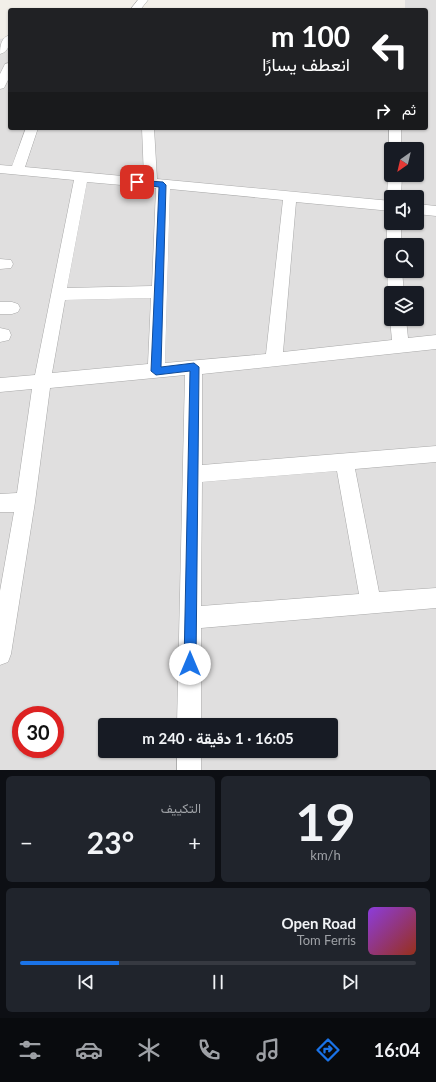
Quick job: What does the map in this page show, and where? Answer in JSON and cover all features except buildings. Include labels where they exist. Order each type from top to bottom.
[{"type":"street","points":[[137,8],[143,0]]},
{"type":"street","points":[[0,51],[8,41]]},
{"type":"street","points":[[0,86],[6,66]]},
{"type":"street","points":[[17,171],[31,130]]},
{"type":"street","points":[[148,130],[157,184],[160,292],[156,371]]},
{"type":"street","points":[[395,130],[395,142]]},
{"type":"street","points":[[0,169],[384,205]]},
{"type":"street","points":[[1,647],[25,502],[42,381],[81,177]]},
{"type":"street","points":[[274,360],[290,197]]},
{"type":"street","points":[[424,210],[436,211]]},
{"type":"street","points":[[59,294],[160,292]]},
{"type":"street","points":[[399,326],[401,346]]},
{"type":"street","points":[[0,385],[274,360],[436,342]]},
{"type":"street","points":[[189,718],[194,367]]},
{"type":"street","points":[[193,474],[436,454]]},
{"type":"street","points":[[344,461],[371,603]]},
{"type":"street","points":[[0,503],[25,502]]},
{"type":"street","points":[[190,618],[436,598]]},
{"type":"street","points":[[189,758],[189,770]]},
{"type":"shaded area","points":[[405,0],[436,0],[436,770],[0,770],[0,39],[8,37],[8,130],[428,130],[428,8],[405,8]]},
{"type":"route","points":[[137,182],[163,185],[156,371],[194,367],[190,664]]}]
